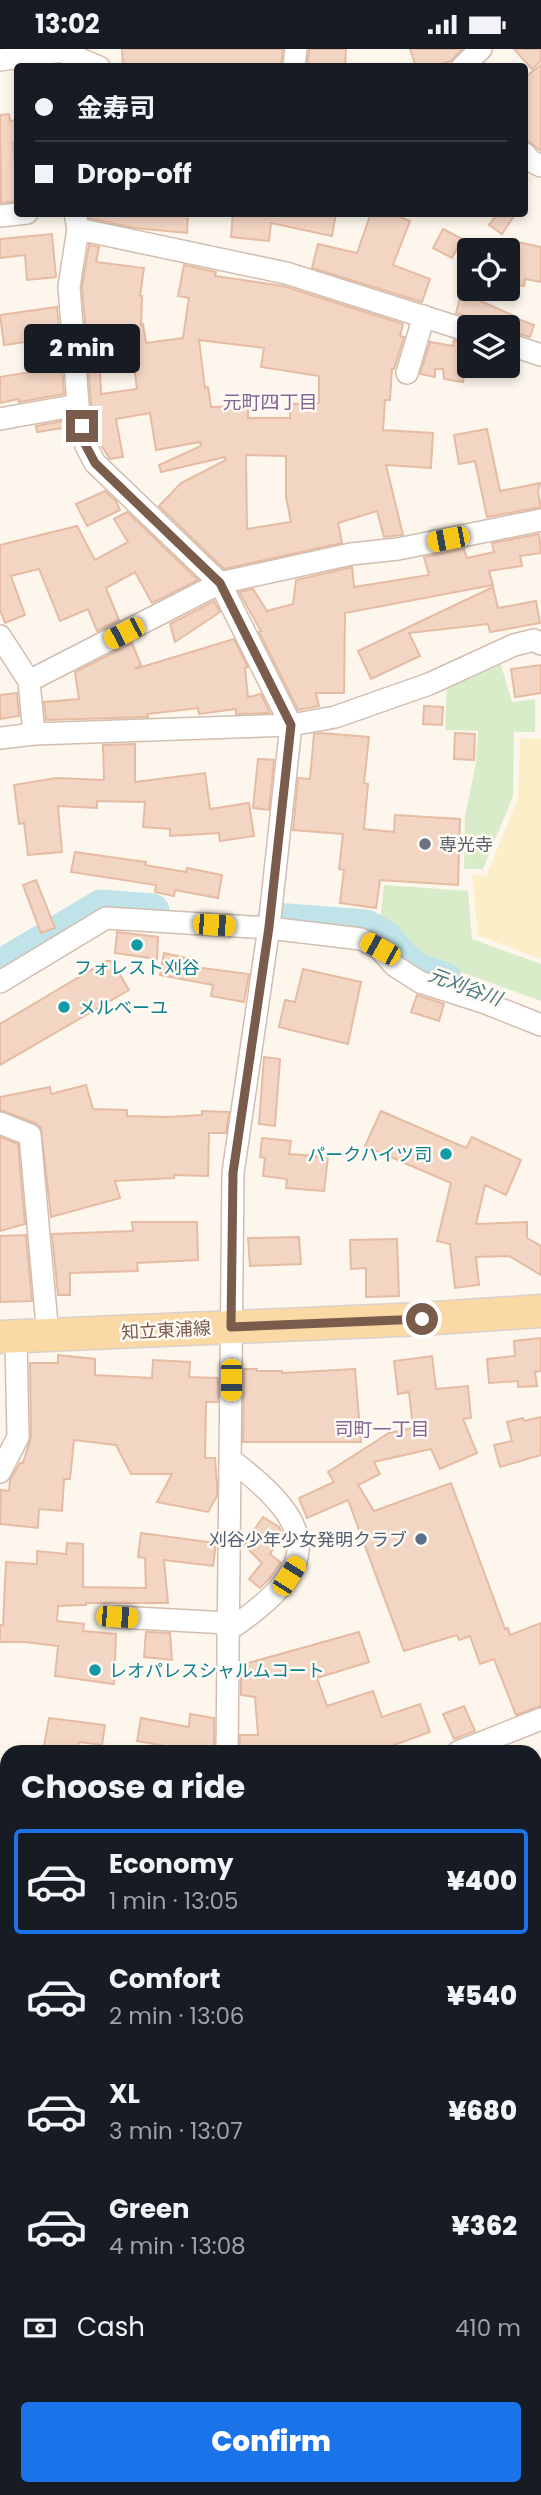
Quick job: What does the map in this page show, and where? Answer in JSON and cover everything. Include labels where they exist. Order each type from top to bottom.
[{"type":"main road","name":"知立東浦線","points":[[8,1337],[541,1311]]},
{"type":"street","points":[[466,63],[481,49]]},
{"type":"street","points":[[0,60],[61,51],[90,63]]},
{"type":"street","points":[[227,1745],[233,1173],[270,921],[291,725],[220,583],[95,463],[86,446],[78,405],[69,287],[77,221],[286,272],[457,327]]},
{"type":"street","points":[[407,373],[424,316]]},
{"type":"street","points":[[520,348],[541,355]]},
{"type":"street","points":[[0,419],[78,405]]},
{"type":"street","points":[[29,681],[220,583],[351,554],[398,549],[541,520]]},
{"type":"street","points":[[0,636],[29,681],[34,734]]},
{"type":"street","points":[[0,738],[34,734],[291,725],[335,717],[429,684],[514,645],[539,640]]},
{"type":"street","points":[[0,982],[106,918],[270,921],[361,939],[380,949],[395,966],[420,982],[483,1002],[541,1025]]},
{"type":"street","points":[[0,1123],[30,1135],[48,1336]]},
{"type":"street","points":[[0,1472],[18,1437],[8,1337]]},
{"type":"street","points":[[117,1617],[228,1627],[255,1612],[279,1591],[298,1562],[299,1537],[288,1512],[263,1483],[230,1458]]},
{"type":"street","points":[[476,1745],[541,1719]]},
{"type":"green space","points":[[500,662],[512,702],[535,699],[535,732],[514,732],[513,796],[483,869],[464,869],[465,816],[476,762],[478,731],[445,730],[447,683]]},
{"type":"green space","points":[[384,885],[468,891],[472,939],[541,964],[541,1001],[428,960],[379,930]]},
{"type":"sand","points":[[520,738],[541,739],[541,959],[478,935],[472,875],[486,876],[518,799]]},
{"type":"building","points":[[122,49],[283,49],[281,63],[123,63]]},
{"type":"building","points":[[309,49],[346,49],[345,63],[307,63]]},
{"type":"building","points":[[410,49],[462,49],[451,61],[444,63],[415,63]]},
{"type":"building","points":[[514,49],[541,49],[541,61],[532,69]]},
{"type":"building","points":[[541,65],[541,151],[528,142],[528,75]]},
{"type":"building","points":[[9,114],[10,121],[14,120],[14,201],[1,203],[0,115]]},
{"type":"building","points":[[188,217],[187,233],[135,228],[89,218]]},
{"type":"building","points":[[233,217],[335,217],[332,236],[271,223],[269,241],[231,237]]},
{"type":"building","points":[[370,217],[400,217],[410,221],[393,265],[430,279],[422,302],[312,268],[318,244],[357,253]]},
{"type":"building","points":[[495,217],[513,217],[502,234],[489,225]]},
{"type":"building","points":[[443,229],[460,238],[457,238],[457,248],[452,258],[433,248]]},
{"type":"building","points":[[52,234],[56,277],[27,280],[25,255],[0,258],[0,239]]},
{"type":"building","points":[[520,243],[541,247],[541,282],[525,279],[524,286],[520,285]]},
{"type":"building","points":[[89,245],[99,247],[96,262],[144,268],[140,296],[141,325],[143,324],[146,343],[183,338],[189,298],[178,296],[184,265],[216,272],[215,276],[283,286],[403,324],[400,336],[404,337],[392,369],[390,400],[385,400],[383,430],[433,433],[431,468],[386,465],[403,535],[384,537],[377,511],[338,523],[342,543],[224,569],[159,506],[181,483],[226,460],[225,457],[161,472],[159,465],[201,446],[200,442],[156,450],[150,413],[116,419],[123,457],[110,459],[99,442],[91,403],[87,353],[99,350],[101,394],[137,389],[132,351],[106,354],[102,332],[86,334],[82,287]],"holes":[[[199,340],[264,348],[261,367],[319,376],[319,403],[290,404],[290,418],[248,418],[248,406],[211,407],[208,387],[205,388]],[[246,455],[286,456],[286,497],[291,522],[247,529]]]},
{"type":"building","points":[[459,301],[481,301],[512,315],[463,315],[456,313]]},
{"type":"building","points":[[57,307],[60,337],[4,345],[0,315]]},
{"type":"building","points":[[520,320],[534,325],[530,337],[520,334]]},
{"type":"building","points":[[454,340],[457,341],[457,378],[464,378],[463,382],[444,379],[443,369],[435,369],[435,377],[420,374],[430,342],[453,346]]},
{"type":"building","points":[[62,367],[64,394],[0,403],[0,377]]},
{"type":"building","points":[[68,420],[69,427],[37,432],[36,426]]},
{"type":"building","points":[[487,429],[500,491],[540,483],[538,492],[541,507],[487,517],[475,461],[459,464],[454,435]]},
{"type":"building","points":[[105,491],[116,501],[120,510],[87,526],[76,504]]},
{"type":"building","points":[[127,512],[198,580],[152,603],[135,572],[106,588],[119,620],[97,631],[88,609],[60,621],[39,569],[11,576],[25,615],[5,623],[0,610],[0,545],[77,526],[95,560],[128,542],[114,519]]},
{"type":"building","points":[[539,534],[541,553],[520,556],[522,566],[489,571],[493,585],[345,613],[344,693],[316,693],[319,706],[298,710],[259,632],[261,631],[239,592],[253,589],[267,611],[293,604],[296,580],[352,567],[354,587],[429,575],[424,557],[464,549],[467,558],[494,552],[492,543]]},
{"type":"building","points":[[493,587],[498,608],[536,601],[540,623],[490,632],[488,624],[409,633],[420,656],[371,679],[358,651]]},
{"type":"building","points":[[214,601],[220,612],[175,642],[170,624]]},
{"type":"building","points":[[234,639],[248,667],[245,668],[248,697],[261,694],[270,713],[236,714],[236,709],[199,714],[198,708],[147,714],[148,717],[46,720],[44,702],[79,699],[75,672],[132,643],[141,665],[135,669]]},
{"type":"building","points":[[541,665],[541,693],[515,697],[511,669]]},
{"type":"building","points":[[17,693],[19,716],[0,719],[0,695]]},
{"type":"building","points":[[424,706],[443,707],[442,725],[423,724]]},
{"type":"building","points":[[455,733],[475,734],[474,760],[454,759]]},
{"type":"building","points":[[314,734],[369,737],[364,783],[368,784],[364,829],[394,832],[395,815],[460,819],[458,885],[380,880],[376,908],[340,903],[344,870],[339,869],[343,834],[293,830],[298,778],[310,779]]},
{"type":"building","points":[[135,744],[135,782],[205,773],[210,809],[249,803],[254,836],[220,841],[219,833],[170,836],[170,829],[143,827],[145,802],[97,801],[97,808],[58,806],[62,852],[28,855],[24,823],[19,824],[14,785],[56,778],[104,780],[103,745]]},
{"type":"building","points":[[258,759],[274,760],[269,810],[253,808]]},
{"type":"building","points":[[75,852],[146,862],[145,865],[186,872],[187,868],[222,875],[218,898],[175,890],[174,896],[155,892],[156,885],[71,872]]},
{"type":"building","points":[[36,880],[55,928],[41,933],[23,885]]},
{"type":"building","name":"フォレスト刈谷","points":[[117,932],[158,937],[157,959],[115,953]]},
{"type":"building","points":[[164,953],[195,960],[194,967],[249,974],[244,1002],[211,996],[213,985],[160,975]]},
{"type":"building","name":"メルベーユ","points":[[106,961],[112,961],[129,990],[0,1065],[0,1024]]},
{"type":"building","points":[[303,969],[361,982],[348,1044],[279,1027],[285,1000],[295,1002]]},
{"type":"building","points":[[417,995],[444,1004],[439,1021],[411,1012]]},
{"type":"building","points":[[264,1057],[280,1059],[275,1126],[259,1124]]},
{"type":"building","points":[[86,1085],[93,1109],[127,1110],[127,1116],[168,1117],[202,1115],[202,1111],[229,1112],[226,1133],[209,1133],[208,1176],[174,1175],[174,1178],[115,1181],[120,1198],[51,1217],[41,1128],[35,1123],[0,1110],[0,1097],[50,1087],[51,1094]]},
{"type":"building","points":[[381,1111],[466,1148],[472,1137],[521,1160],[506,1195],[485,1185],[476,1224],[527,1222],[527,1238],[541,1246],[541,1275],[509,1256],[476,1257],[479,1285],[455,1288],[450,1244],[437,1241],[451,1183],[365,1146]]},
{"type":"building","points":[[0,1137],[18,1144],[25,1224],[0,1231]]},
{"type":"building","points":[[262,1138],[291,1141],[289,1154],[328,1157],[324,1191],[286,1188],[287,1179],[263,1176],[265,1158],[260,1157]]},
{"type":"building","points":[[132,1222],[197,1222],[198,1260],[137,1263],[138,1271],[70,1273],[70,1295],[58,1295],[52,1234],[133,1231]]},
{"type":"building","points":[[26,1235],[32,1301],[0,1302],[0,1236]]},
{"type":"building","points":[[299,1237],[301,1264],[250,1266],[248,1238]]},
{"type":"building","points":[[397,1239],[399,1296],[366,1297],[366,1268],[351,1269],[350,1240]]},
{"type":"building","points":[[541,1338],[541,1371],[535,1372],[537,1386],[518,1387],[518,1381],[489,1383],[487,1359],[515,1356],[514,1341]]},
{"type":"building","points":[[58,1355],[95,1359],[95,1375],[152,1378],[153,1360],[190,1362],[189,1377],[218,1378],[218,1402],[206,1402],[205,1458],[215,1458],[217,1484],[217,1496],[208,1512],[157,1502],[172,1474],[131,1474],[116,1445],[74,1440],[70,1479],[64,1479],[62,1511],[39,1509],[38,1528],[0,1524],[1,1490],[9,1491],[10,1480],[20,1463],[23,1463],[31,1437],[30,1363],[58,1363]]},
{"type":"building","points":[[432,1356],[436,1389],[468,1386],[471,1418],[463,1419],[477,1453],[440,1469],[431,1449],[374,1462],[380,1474],[358,1485],[374,1511],[451,1483],[505,1629],[508,1628],[510,1635],[541,1623],[541,1706],[516,1715],[494,1659],[480,1664],[470,1636],[459,1640],[457,1635],[404,1651],[348,1500],[307,1518],[299,1498],[334,1482],[328,1472],[389,1433],[413,1428],[409,1392],[398,1394],[394,1361]]},
{"type":"building","points":[[244,1369],[282,1373],[355,1369],[361,1442],[243,1442]]},
{"type":"building","points":[[541,1417],[541,1455],[500,1467],[494,1445],[512,1441],[507,1422]]},
{"type":"building","points":[[263,1517],[279,1527],[282,1534],[270,1554],[281,1563],[260,1588],[249,1579],[262,1563],[244,1545]]},
{"type":"building","points":[[141,1533],[216,1543],[213,1566],[164,1560],[168,1603],[86,1603],[58,1606],[57,1621],[84,1624],[83,1631],[116,1634],[114,1684],[55,1676],[58,1646],[0,1642],[6,1562],[37,1564],[37,1551],[66,1554],[67,1543],[83,1544],[83,1587],[146,1588],[145,1558],[138,1557]]},
{"type":"building","points":[[146,1632],[170,1633],[172,1660],[144,1657]]},
{"type":"building","points":[[359,1632],[369,1662],[317,1678],[327,1706],[373,1691],[382,1717],[420,1704],[430,1732],[394,1745],[240,1745],[240,1735],[258,1735],[255,1697],[241,1695],[241,1665]]},
{"type":"building","points":[[464,1706],[475,1731],[454,1739],[443,1714]]},
{"type":"building","points":[[190,1714],[214,1718],[214,1745],[160,1745],[137,1741],[141,1718],[189,1727]]},
{"type":"building","points":[[49,1718],[105,1725],[102,1745],[79,1742],[78,1745],[44,1745]]},
{"type":"waterway","name":"元刈谷川","points":[[0,967],[101,907],[152,911]]},
{"type":"waterway","name":"元刈谷川","points":[[274,920],[366,927],[385,938],[401,957],[417,970],[445,980]]},
{"type":"place","name":"専光寺","points":[[425,844]]},
{"type":"place","name":"フォレスト刈谷","points":[[137,945]]},
{"type":"place","name":"メルベーユ","points":[[64,1007]]},
{"type":"place","name":"パークハイツ司","points":[[446,1154]]},
{"type":"place","name":"刈谷少年少女発明クラブ","points":[[421,1539]]},
{"type":"place","name":"レオパレスシャルムコート","points":[[95,1670]]},
{"type":"district","name":"元町四丁目","points":[[270,402]]},
{"type":"district","name":"司町一丁目","points":[[382,1429]]},
{"type":"route","points":[[82,426],[86,446],[95,463],[220,583],[291,725],[269,927],[233,1173],[231,1327],[422,1319]]}]
